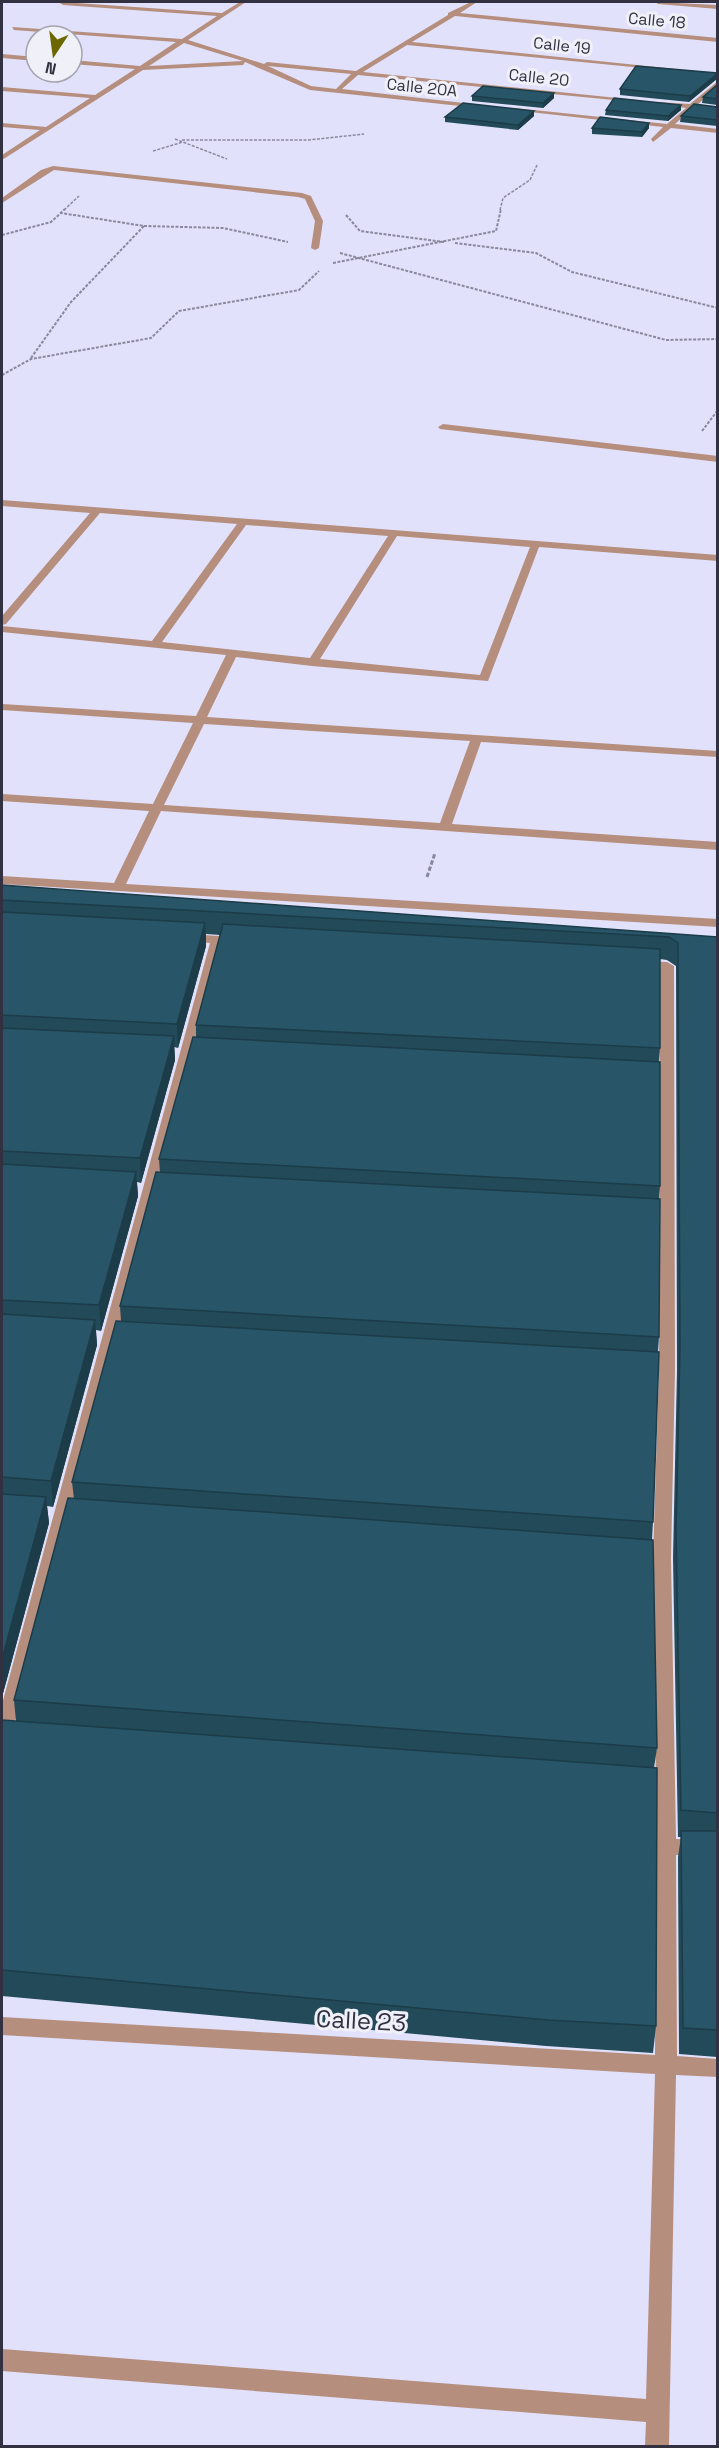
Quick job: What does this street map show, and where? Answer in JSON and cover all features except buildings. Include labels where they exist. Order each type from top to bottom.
[{"type":"street","points":[[2,158],[243,2]]},
{"type":"street","points":[[338,91],[358,72],[450,14],[474,2]]},
{"type":"street","points":[[658,2],[717,7]]},
{"type":"street","points":[[63,3],[222,15]]},
{"type":"street","name":"Calle 18","points":[[450,14],[717,40]]},
{"type":"street","points":[[14,28],[183,42],[256,63]]},
{"type":"street","name":"Calle 19","points":[[405,43],[683,70]]},
{"type":"street","points":[[2,56],[24,58]]},
{"type":"street","points":[[84,63],[144,68],[256,63]]},
{"type":"street","name":"Calle 20","points":[[256,63],[717,109]]},
{"type":"street","name":"Calle 20A","points":[[256,63],[304,86],[484,107]]},
{"type":"street","points":[[653,140],[717,83]]},
{"type":"street","points":[[2,89],[99,97]]},
{"type":"street","points":[[508,109],[717,131]]},
{"type":"street","points":[[2,125],[48,129]]},
{"type":"street","points":[[3,199],[53,168],[299,195],[308,198],[319,221],[315,248]]},
{"type":"street","points":[[443,427],[717,459]]},
{"type":"street","points":[[2,503],[535,546],[637,550],[717,558]]},
{"type":"street","points":[[2,622],[97,510]]},
{"type":"street","points":[[154,646],[243,522]]},
{"type":"street","points":[[312,663],[394,534]]},
{"type":"street","points":[[2,629],[312,663],[484,679],[535,546]]},
{"type":"street","points":[[118,887],[232,654]]},
{"type":"street","points":[[2,707],[201,718],[717,754]]},
{"type":"street","points":[[445,827],[477,738]]},
{"type":"street","points":[[2,797],[717,846]]},
{"type":"street","points":[[2,880],[717,923]]},
{"type":"street","points":[[169,938],[252,942]]},
{"type":"street","points":[[26,1737],[2,1736],[217,940]]},
{"type":"street","points":[[632,964],[667,966],[661,1080],[666,2065],[657,2446]]},
{"type":"street","points":[[42,1513],[85,1516]]},
{"type":"street","points":[[639,1557],[662,1558]]},
{"type":"street","points":[[643,1783],[666,1785]]},
{"type":"street","points":[[664,1847],[717,1848]]},
{"type":"street","name":"Calle 23","points":[[2,2026],[717,2068]]},
{"type":"street","points":[[2,2360],[657,2411]]},
{"type":"path","points":[[180,140],[309,140],[364,134]]},
{"type":"path","points":[[175,139],[236,163]]},
{"type":"path","points":[[2,375],[31,359],[151,338],[179,311],[299,290],[323,266],[380,251],[452,243],[496,231],[503,198],[530,180],[537,165]]},
{"type":"path","points":[[340,208],[360,231],[536,253],[572,272],[717,308]]},
{"type":"path","points":[[61,213],[144,226],[223,228],[358,257],[666,340],[717,339]]},
{"type":"path","points":[[31,359],[71,302],[144,226]]},
{"type":"path","points":[[697,437],[717,410]]},
{"type":"path","points":[[417,906],[445,827]]}]
